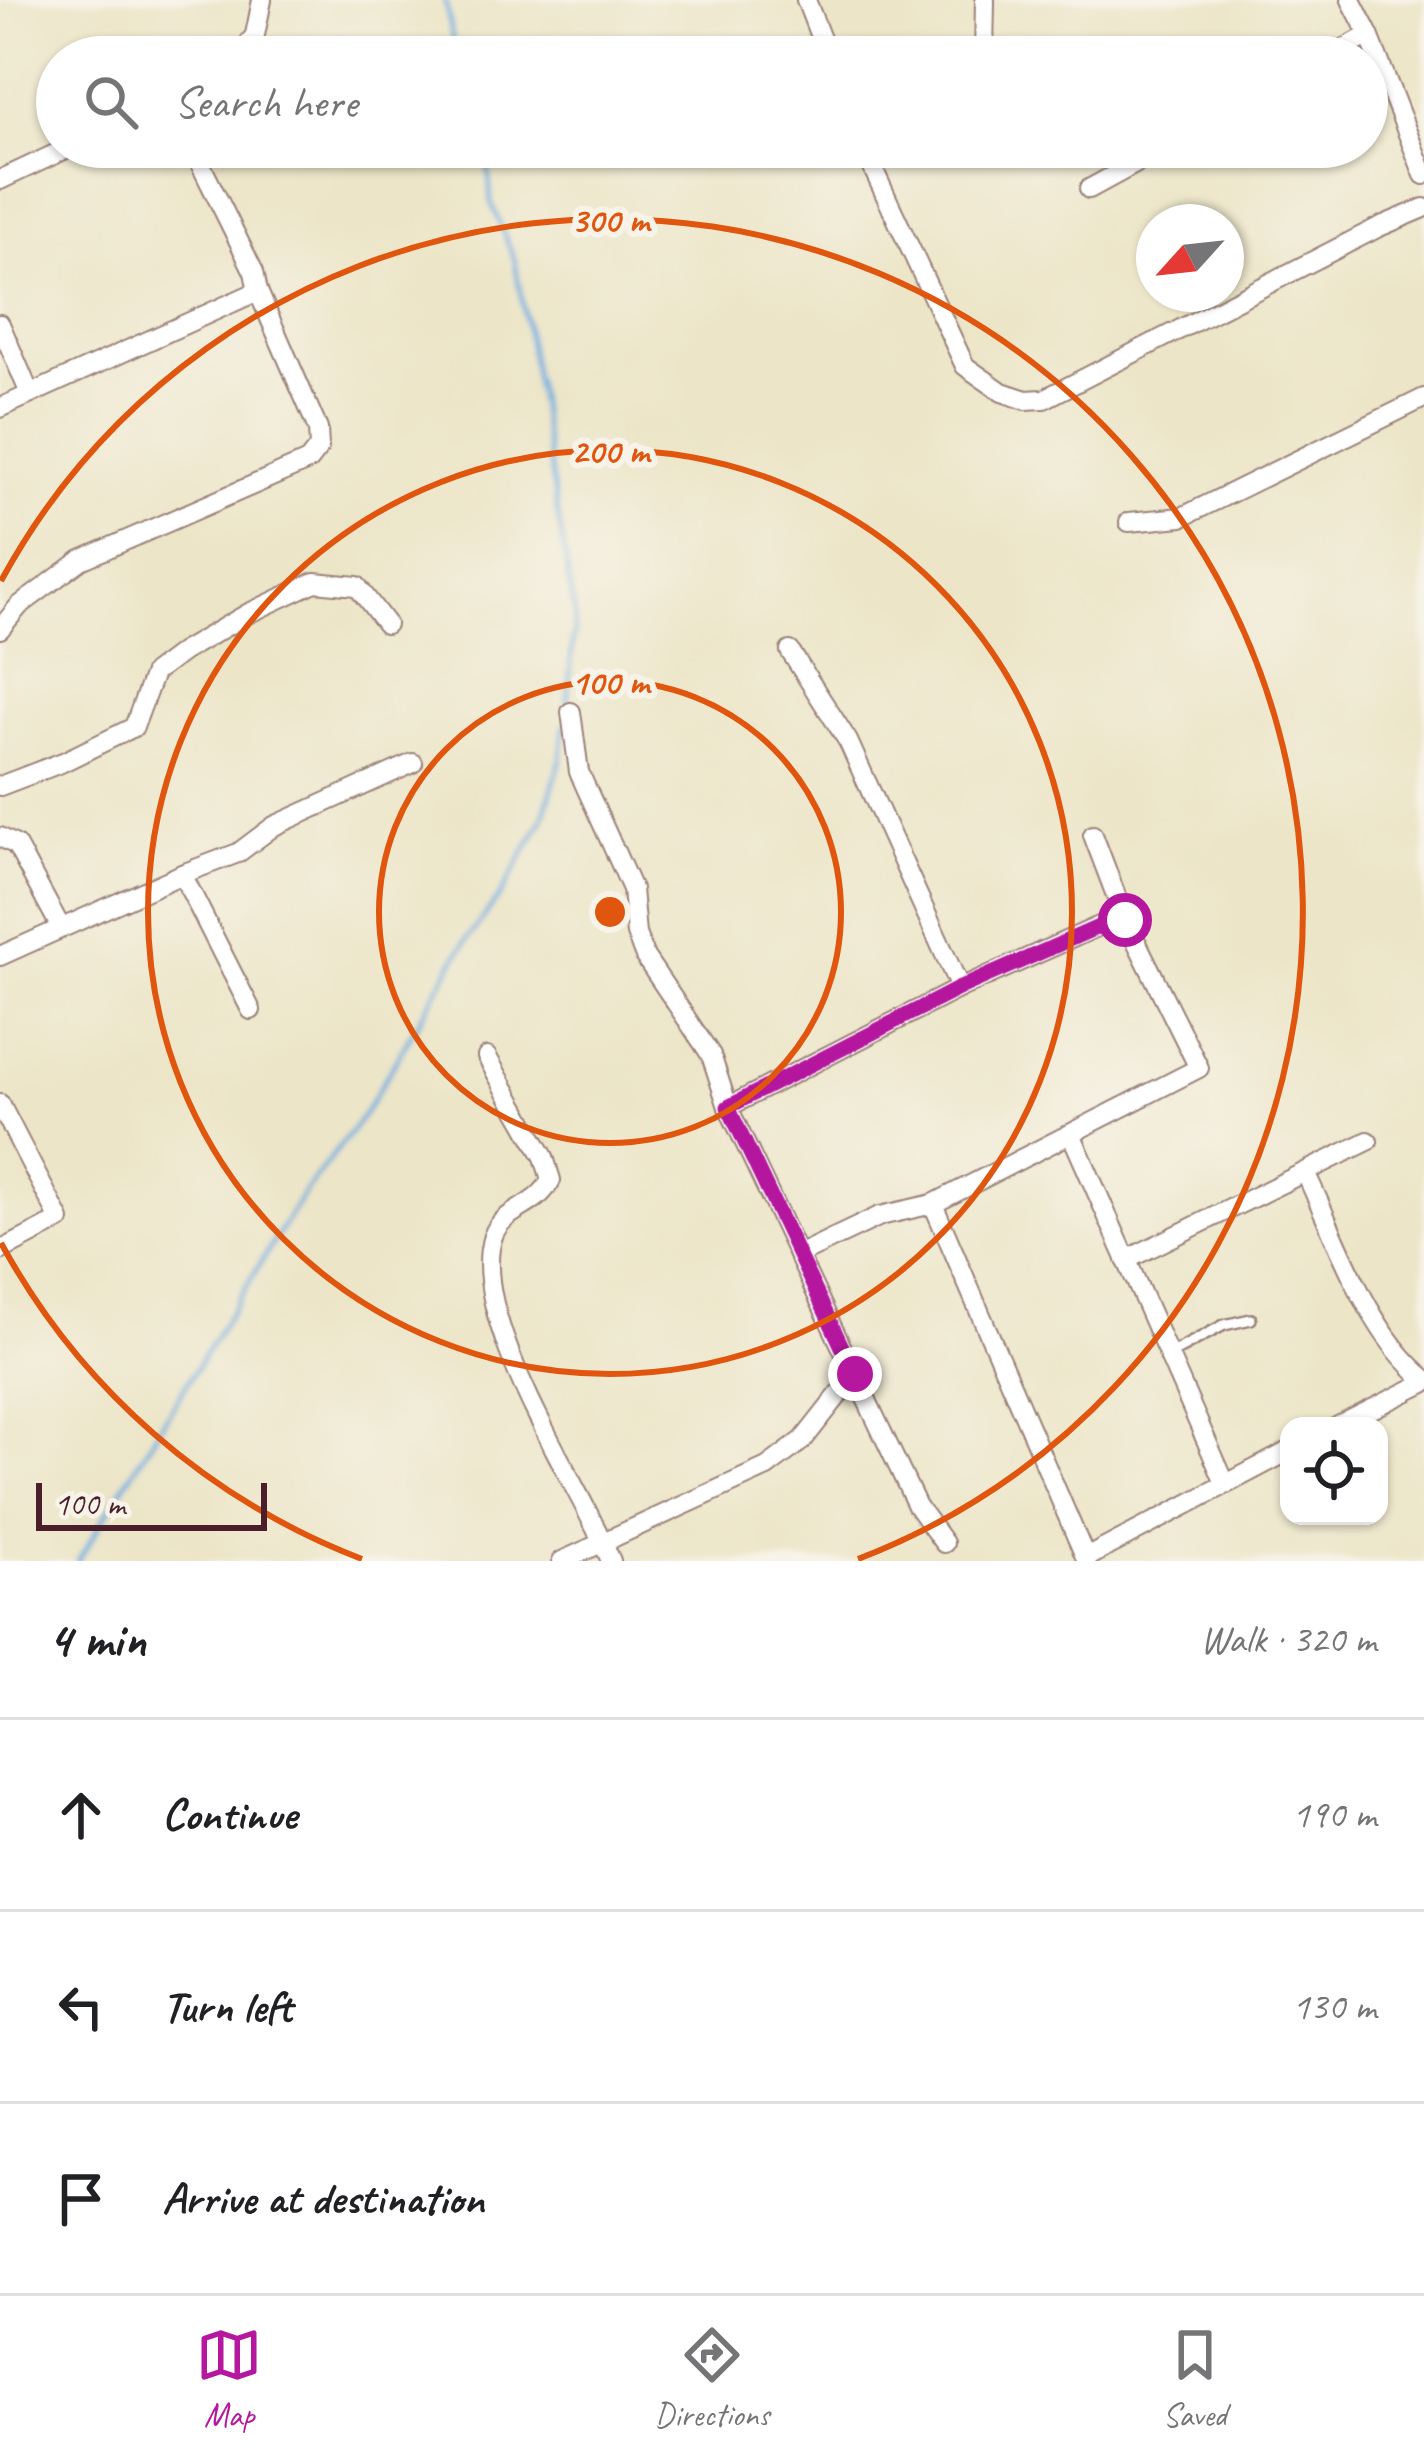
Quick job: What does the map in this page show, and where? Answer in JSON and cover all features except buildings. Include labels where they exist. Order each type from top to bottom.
[{"type":"street","points":[[254,36],[262,0]]},
{"type":"street","points":[[806,0],[820,36]]},
{"type":"street","points":[[984,36],[985,0]]},
{"type":"street","points":[[1352,0],[1369,34],[1366,36]]},
{"type":"street","points":[[1388,83],[1424,175]]},
{"type":"street","points":[[0,180],[36,163]]},
{"type":"street","points":[[0,629],[19,606],[81,560],[308,461],[319,448],[318,429],[254,272],[202,168]]},
{"type":"street","points":[[873,168],[965,366],[1002,392],[1026,400],[1044,399],[1359,236],[1424,208]]},
{"type":"street","points":[[1089,190],[1128,168]]},
{"type":"street","points":[[0,408],[258,291]]},
{"type":"street","points":[[0,324],[30,394]]},
{"type":"street","points":[[1129,522],[1182,517],[1424,398]]},
{"type":"street","points":[[0,786],[134,727],[154,673],[230,624],[299,589],[315,583],[357,586],[386,624]]},
{"type":"street","points":[[790,652],[848,740],[960,988]]},
{"type":"street","points":[[571,712],[579,772],[632,889],[636,934],[645,956],[711,1054],[728,1107],[917,1505],[944,1543]]},
{"type":"street","points":[[0,956],[60,926],[238,853],[274,826],[413,763]]},
{"type":"street","points":[[798,1255],[880,1216],[933,1204],[1199,1068],[1125,920],[1093,835]]},
{"type":"street","points":[[0,837],[16,845],[60,926]]},
{"type":"street","points":[[182,874],[251,1010]]},
{"type":"street","points":[[728,1107],[960,988],[1105,924],[1125,920]]},
{"type":"street","points":[[487,1057],[544,1157],[551,1180],[542,1197],[505,1218],[495,1231],[488,1256],[495,1310],[519,1374],[608,1552]]},
{"type":"street","points":[[0,1104],[59,1220],[0,1251]]},
{"type":"street","points":[[1072,1136],[1225,1483]]},
{"type":"street","points":[[1126,1260],[1368,1141]]},
{"type":"street","points":[[1305,1172],[1383,1334],[1424,1380],[1356,1417]]},
{"type":"street","points":[[933,1204],[1087,1559],[1280,1456]]},
{"type":"street","points":[[562,1561],[608,1552],[767,1467],[803,1440],[855,1374]]},
{"type":"lane","points":[[1168,1355],[1224,1325],[1251,1319]]},
{"type":"waterway","points":[[445,0],[452,36]]},
{"type":"waterway","points":[[489,168],[491,202],[515,261],[575,616],[567,709]]},
{"type":"waterway","points":[[78,1561],[303,1194],[363,1116],[466,941],[502,893],[543,819],[561,759],[564,726]]},
{"type":"route","points":[[855,1374],[728,1107],[960,988],[1105,924],[1125,920]]}]
